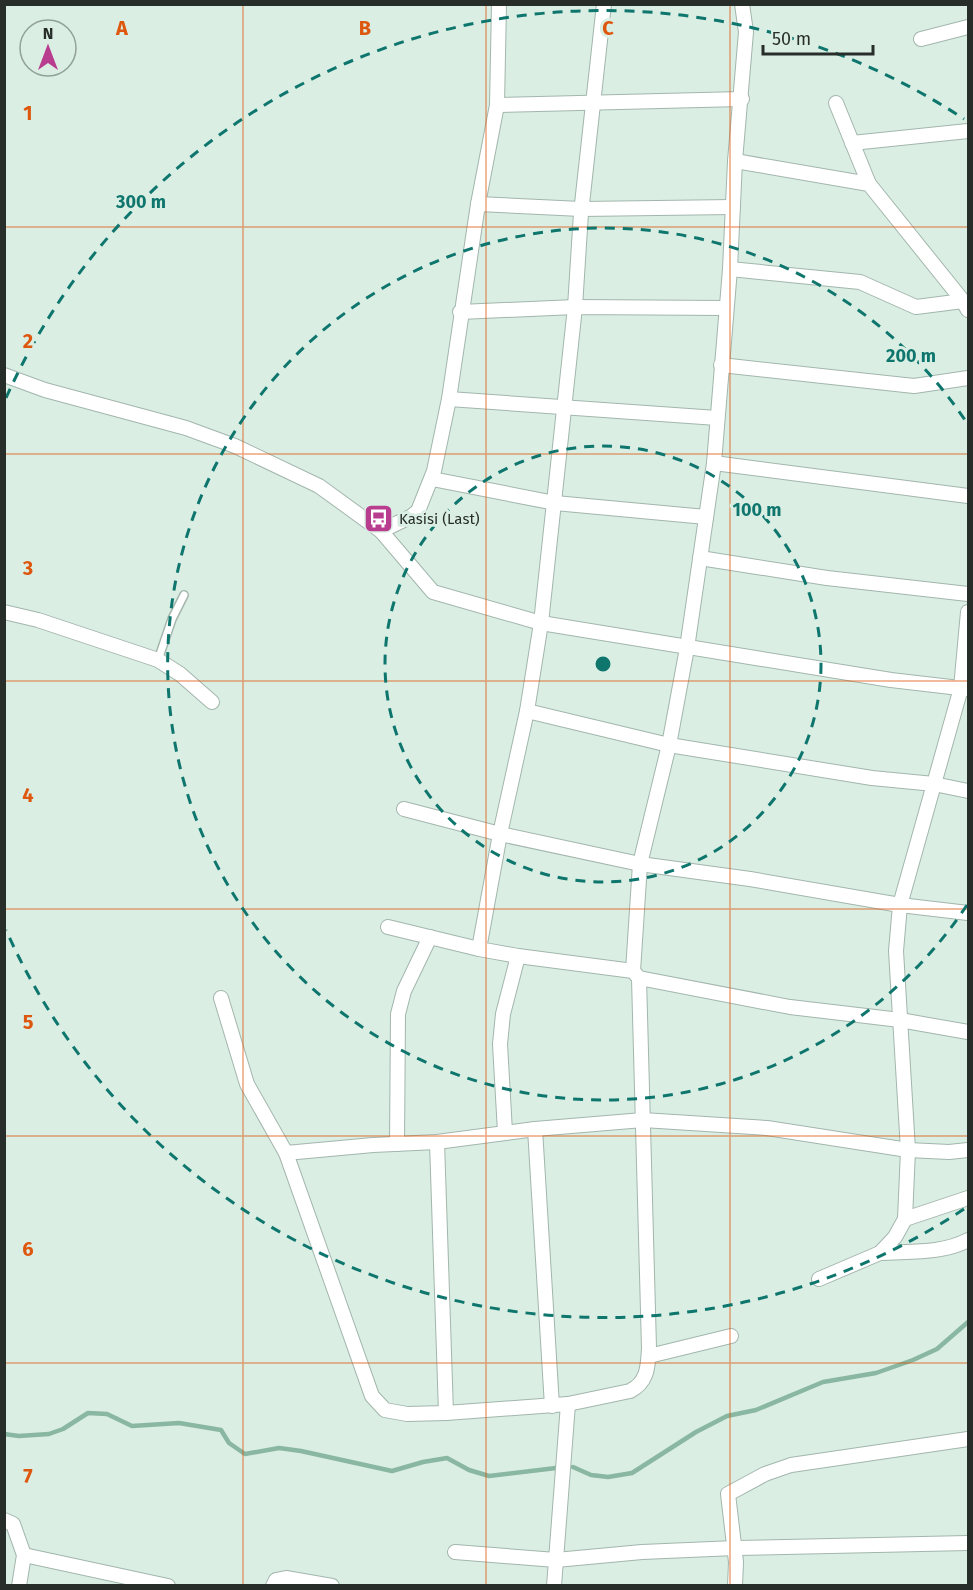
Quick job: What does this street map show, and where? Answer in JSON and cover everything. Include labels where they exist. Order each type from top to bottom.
[{"type":"street","points":[[381,531],[418,511],[432,479],[449,399],[460,312],[497,105],[500,4]]},
{"type":"street","points":[[479,949],[500,834],[527,711],[541,623],[565,409],[575,307],[581,209],[604,4]]},
{"type":"street","points":[[221,998],[247,1083],[286,1154],[372,1396],[385,1410],[407,1413],[446,1413],[552,1406],[630,1391],[638,1387],[646,1375],[649,1356],[643,1120],[636,974],[640,864],[669,745],[687,648],[714,463],[730,269],[735,161],[742,99],[746,32],[742,4]]},
{"type":"street","points":[[921,39],[969,27]]},
{"type":"street","points":[[497,105],[742,99]]},
{"type":"street","points":[[730,269],[860,282],[916,307],[964,298],[869,184],[836,103]]},
{"type":"street","points":[[852,143],[969,131]]},
{"type":"street","points":[[735,161],[869,184]]},
{"type":"street","points":[[478,204],[581,209],[733,207]]},
{"type":"street","points":[[460,312],[575,307],[726,308]]},
{"type":"street","points":[[722,365],[914,386],[969,378]]},
{"type":"street","points":[[4,375],[45,390],[186,428],[236,446],[319,486],[381,531],[433,592],[541,623],[891,680],[965,688]]},
{"type":"street","points":[[449,399],[717,418]]},
{"type":"street","points":[[714,463],[969,496]]},
{"type":"street","points":[[432,479],[555,503],[706,517]]},
{"type":"street","points":[[700,558],[827,578],[969,594]]},
{"type":"street","points":[[4,612],[38,620],[158,660],[180,674],[212,702]]},
{"type":"street","points":[[880,1253],[895,1237],[904,1219],[908,1150],[896,951],[900,905],[934,784],[965,688],[969,612]]},
{"type":"street","points":[[527,711],[669,745],[862,777],[934,784],[969,791]]},
{"type":"street","points":[[404,809],[500,834],[640,864],[750,879],[900,905],[969,913]]},
{"type":"street","points":[[388,927],[479,949],[636,974],[790,1007],[900,1020],[969,1032]]},
{"type":"street","points":[[397,1144],[398,1014],[404,991],[430,937]]},
{"type":"street","points":[[505,1132],[501,1054],[503,1014],[518,956]]},
{"type":"street","points":[[286,1154],[437,1142],[505,1132],[643,1120],[767,1128],[908,1150],[949,1152],[969,1150]]},
{"type":"street","points":[[535,1129],[552,1406]]},
{"type":"street","points":[[437,1142],[446,1413]]},
{"type":"street","points":[[904,1219],[969,1198]]},
{"type":"street","points":[[819,1279],[880,1253],[943,1249],[969,1240]]},
{"type":"street","points":[[649,1356],[731,1336]]},
{"type":"street","points":[[554,1586],[568,1404]]},
{"type":"street","points":[[735,1586],[735,1548],[728,1494],[765,1474],[790,1465],[969,1439]]},
{"type":"street","points":[[4,1520],[13,1524],[24,1555],[19,1586]]},
{"type":"street","points":[[455,1552],[556,1560],[642,1552],[735,1548],[969,1543]]},
{"type":"street","points":[[24,1555],[168,1586]]},
{"type":"street","points":[[273,1586],[276,1580],[286,1578],[332,1586]]},
{"type":"lane","points":[[158,660],[172,619],[184,595]]},
{"type":"waterway","points":[[573,1467],[591,1475],[608,1477],[632,1473],[696,1432],[727,1416],[756,1410],[823,1382],[876,1373],[913,1360],[937,1349],[968,1322]]},
{"type":"waterway","points":[[4,1434],[19,1436],[49,1434],[63,1429],[88,1413],[107,1414],[132,1426],[179,1423],[221,1430],[229,1443],[245,1454],[279,1448],[392,1471],[447,1458],[469,1470],[489,1476],[556,1468]]},
{"type":"place","name":"Kasisi (Last)","points":[[378,519]]}]
